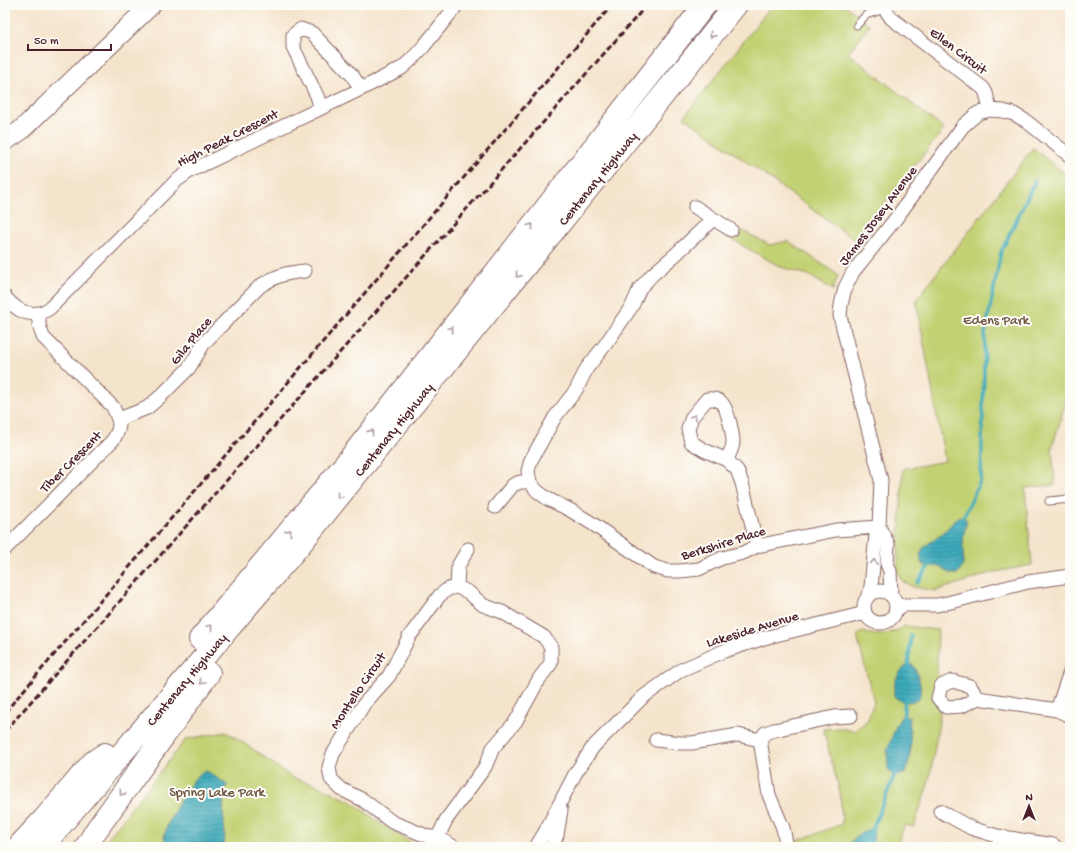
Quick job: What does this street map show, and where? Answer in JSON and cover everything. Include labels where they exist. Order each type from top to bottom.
[{"type":"highway","name":"Centenary Highway","points":[[28,847],[351,457],[704,5]]},
{"type":"highway","name":"Centenary Highway","points":[[42,847],[298,546],[736,5]]},
{"type":"highway","points":[[86,847],[97,829],[193,695],[292,561],[298,546]]},
{"type":"highway","points":[[18,847],[93,762],[106,754]]},
{"type":"street","points":[[5,141],[20,131],[151,5]]},
{"type":"street","name":"High Peak Crescent","points":[[39,313],[50,308],[176,181],[190,171],[402,68],[413,58],[457,5]]},
{"type":"street","name":"Ellen Circuit","points":[[885,7],[891,18],[983,88],[990,110]]},
{"type":"street","points":[[321,108],[317,96],[293,47],[293,35],[301,29],[312,33],[352,75],[361,89]]},
{"type":"street","points":[[990,110],[1014,114],[1026,121],[1070,156]]},
{"type":"street","name":"James Josey Avenue","points":[[891,595],[890,572],[887,564],[888,544],[880,526],[881,480],[840,316],[841,305],[845,288],[854,272],[897,217],[963,126],[978,113],[990,110]]},
{"type":"street","points":[[695,207],[732,230]]},
{"type":"street","points":[[495,507],[513,485],[520,482],[530,482],[528,471],[531,460],[555,417],[576,390],[587,368],[605,346],[632,306],[640,288],[653,274],[676,255],[713,219]]},
{"type":"street","name":"Gila Place","points":[[119,419],[147,408],[161,396],[189,368],[204,343],[260,286],[269,280],[286,273],[305,271]]},
{"type":"street","points":[[5,297],[14,306],[26,313],[39,313],[39,325],[43,337],[113,407],[119,419]]},
{"type":"street","points":[[727,460],[733,443],[727,413],[724,405],[719,400],[713,398],[707,399],[692,417],[688,429],[691,442],[704,450],[727,460],[737,470],[742,483],[757,546]]},
{"type":"street","name":"Tiber Crescent","points":[[5,549],[113,440],[119,431],[119,419]]},
{"type":"street","name":"Berkshire Place","points":[[530,482],[537,491],[548,499],[593,524],[654,567],[668,572],[680,572],[699,568],[722,558],[743,553],[757,546],[836,530],[880,526]]},
{"type":"street","name":"James Josey Avenue","points":[[867,598],[871,586],[876,534],[880,526]]},
{"type":"street","points":[[438,837],[446,820],[485,767],[493,748],[516,721],[539,679],[551,663],[551,647],[544,637],[502,612],[483,605],[468,592],[457,587],[458,566],[468,549]]},
{"type":"street","points":[[897,609],[904,605],[937,605],[1028,582],[1070,576]]},
{"type":"street","name":"Montello Circuit","points":[[454,847],[438,837],[429,836],[392,822],[363,800],[340,789],[330,779],[329,767],[334,754],[364,704],[390,676],[409,637],[440,595],[448,589],[457,587]]},
{"type":"street","points":[[880,591],[891,595],[895,600],[897,609],[892,619],[888,622],[882,623],[872,621],[865,613],[864,608],[867,598],[871,594],[880,591]]},
{"type":"street","name":"Lakeside Avenue","points":[[536,847],[575,774],[593,747],[643,697],[681,670],[724,651],[764,638],[865,613]]},
{"type":"street","points":[[1057,710],[1070,672]]},
{"type":"street","points":[[978,698],[1057,710],[1070,716]]},
{"type":"street","points":[[783,847],[786,842],[783,828],[769,794],[760,740],[765,733],[774,730],[834,717],[851,716]]},
{"type":"street","points":[[656,740],[692,743],[738,736],[760,740]]},
{"type":"street","name":"Lakeside Avenue","points":[[552,847],[557,835],[562,798]]},
{"type":"street","points":[[940,811],[971,828],[997,836],[1053,845],[1056,847]]},
{"type":"lane","points":[[857,25],[866,15],[885,7]]},
{"type":"lane","points":[[1049,501],[1070,499]]},
{"type":"green space","points":[[772,5],[845,5],[870,25],[848,53],[944,129],[855,240],[684,117]]},
{"type":"green space","name":"Edens Park","points":[[1033,148],[1070,178],[1070,388],[1052,448],[1055,485],[1025,488],[1032,565],[995,572],[935,591],[913,587],[902,581],[897,572],[903,469],[945,461],[916,300]]},
{"type":"green space","points":[[743,231],[770,245],[788,241],[838,275],[833,290],[808,275],[781,267],[722,234]]},
{"type":"green space","points":[[905,626],[938,630],[937,668],[940,716],[928,784],[914,827],[905,825],[896,847],[790,847],[793,842],[842,824],[840,793],[823,729],[840,728],[854,731],[867,721],[874,702],[857,636],[862,632],[879,635],[889,633]]},
{"type":"green space","name":"Spring Lake Park","points":[[226,732],[293,778],[314,784],[352,802],[380,823],[418,847],[101,847],[186,739]]},
{"type":"water","points":[[958,517],[967,520],[963,539],[963,564],[958,574],[950,573],[939,567],[922,564],[920,558],[923,549],[943,533]]},
{"type":"water","points":[[908,664],[913,665],[920,682],[920,696],[918,700],[911,702],[902,701],[894,696],[896,678]]},
{"type":"water","points":[[901,717],[909,717],[911,738],[910,752],[906,773],[901,775],[893,775],[888,769],[887,751]]},
{"type":"water","points":[[203,771],[207,771],[227,785],[223,809],[225,832],[224,847],[167,847],[164,837],[167,826],[181,798],[195,778]]},
{"type":"water","points":[[869,829],[874,832],[872,847],[845,847],[860,834]]},
{"type":"waterway","points":[[960,521],[964,516],[981,479],[985,334],[1001,252],[1035,181]]},
{"type":"waterway","points":[[917,583],[931,563]]},
{"type":"waterway","points":[[908,668],[911,635]]},
{"type":"waterway","points":[[903,721],[905,698]]},
{"type":"waterway","points":[[870,835],[896,771]]},
{"type":"railway","points":[[5,712],[612,5]]},
{"type":"railway","points":[[5,731],[647,5]]}]
